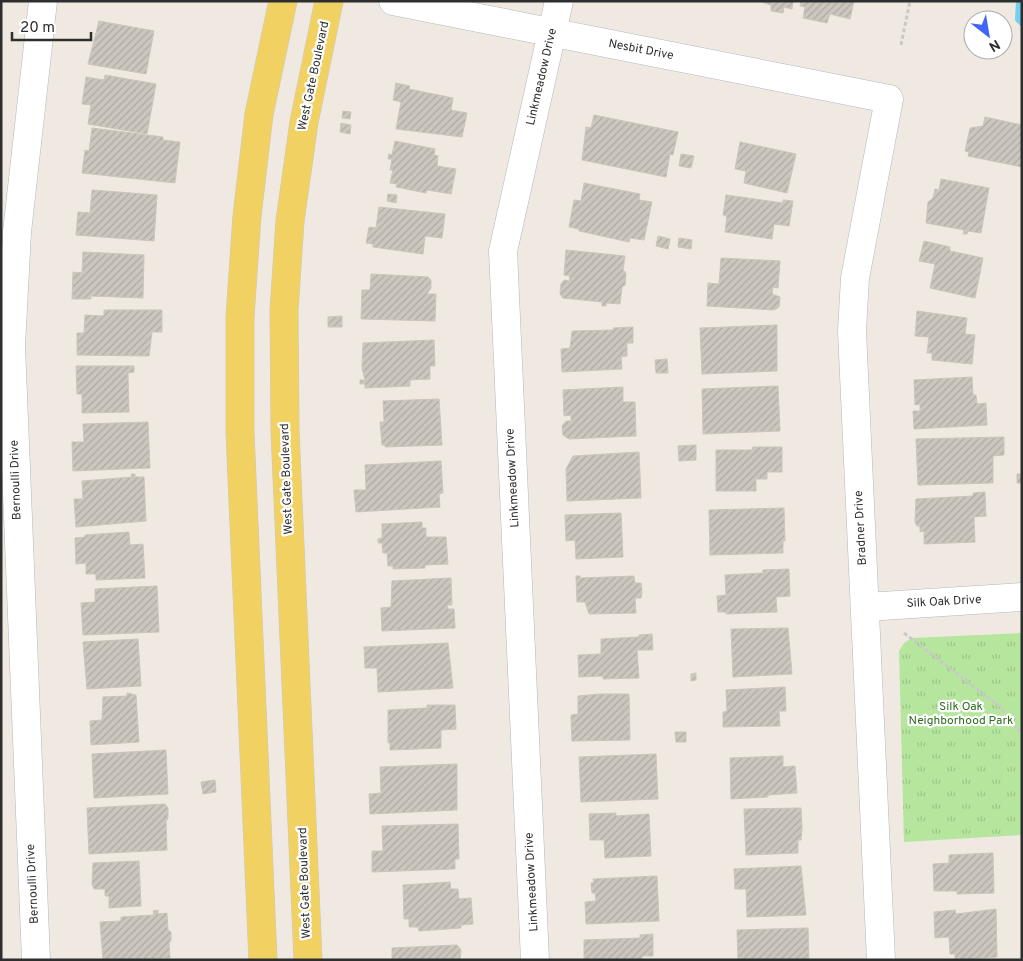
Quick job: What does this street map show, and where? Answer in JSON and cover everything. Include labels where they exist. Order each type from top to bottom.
[{"type":"main road","points":[[263,960],[240,432],[240,317],[247,216],[259,114],[283,1]]},
{"type":"main road","name":"West Gate Boulevard","points":[[308,960],[285,431],[284,311],[290,221],[304,122],[329,1]]},
{"type":"street","name":"Bernoulli Drive","points":[[36,960],[11,346],[17,232],[44,1]]},
{"type":"street","name":"Nesbit Drive","points":[[393,1],[889,99]]},
{"type":"street","name":"Linkmeadow Drive","points":[[535,960],[502,251],[558,1]]},
{"type":"street","name":"Bradner Drive","points":[[881,960],[852,304],[889,99]]},
{"type":"street","name":"Silk Oak Drive","points":[[866,607],[1022,597]]},
{"type":"path","points":[[901,45],[910,1]]},
{"type":"path","points":[[904,633],[999,706],[1022,734]]},
{"type":"green space","name":"Silk Oak Neighborhood Park","points":[[1022,633],[1022,835],[904,842],[899,651],[904,643],[912,638]]},
{"type":"building","points":[[758,1],[793,1],[792,9],[784,7],[783,13],[771,11],[771,5]]},
{"type":"building","points":[[801,1],[854,1],[850,19],[830,14],[827,23],[803,18],[805,7],[800,6]]},
{"type":"building","points":[[99,21],[154,31],[146,74],[88,64]]},
{"type":"building","points":[[105,75],[156,84],[147,134],[88,124],[91,105],[82,104],[86,77],[104,80]]},
{"type":"building","points":[[396,83],[410,86],[409,89],[453,98],[451,110],[467,113],[462,137],[396,129],[401,102],[393,100]]},
{"type":"building","points":[[343,111],[351,112],[350,119],[342,118]]},
{"type":"building","points":[[594,115],[678,132],[673,155],[670,154],[666,177],[582,160],[586,127],[591,128]]},
{"type":"building","points":[[985,117],[1022,125],[1022,167],[968,156],[969,152],[965,151],[970,128],[983,126]]},
{"type":"building","points":[[341,123],[351,125],[350,134],[340,132]]},
{"type":"building","points":[[92,128],[163,137],[163,140],[180,142],[175,183],[82,173],[85,150],[89,151]]},
{"type":"building","points":[[395,141],[435,149],[434,155],[438,156],[437,166],[456,169],[451,194],[427,190],[426,193],[396,187],[397,184],[390,183],[393,170],[390,170],[392,159],[388,159],[389,154],[392,155]]},
{"type":"building","points":[[740,142],[796,154],[787,193],[744,183],[746,171],[735,169]]},
{"type":"building","points":[[681,154],[694,156],[691,168],[679,166]]},
{"type":"building","points":[[941,179],[989,188],[981,233],[968,231],[967,234],[963,234],[964,230],[926,223],[928,202],[933,198],[935,189],[939,190]]},
{"type":"building","points":[[584,183],[640,194],[639,200],[652,202],[644,240],[630,238],[629,242],[569,227],[574,200],[581,201]]},
{"type":"building","points":[[92,190],[157,195],[154,241],[76,235],[78,212],[90,213]]},
{"type":"building","points":[[388,194],[397,195],[396,203],[387,201]]},
{"type":"building","points":[[726,195],[783,203],[783,200],[793,201],[789,226],[774,224],[772,239],[725,232],[727,216],[723,215]]},
{"type":"building","points":[[379,207],[445,214],[442,238],[425,236],[423,254],[373,247],[373,244],[366,243],[369,227],[376,228]]},
{"type":"building","points":[[658,236],[670,239],[668,249],[656,246]]},
{"type":"building","points":[[679,238],[692,240],[691,249],[678,247]]},
{"type":"building","points":[[924,241],[950,247],[950,251],[983,258],[975,298],[930,288],[935,264],[919,261]]},
{"type":"building","points":[[566,250],[625,256],[623,270],[626,273],[625,285],[622,287],[620,304],[606,303],[606,306],[602,306],[602,302],[563,298],[560,294],[561,284],[564,280],[569,281],[570,276],[564,275]]},
{"type":"building","points":[[83,252],[144,255],[143,298],[91,296],[91,299],[72,299],[73,272],[82,273]]},
{"type":"building","points":[[721,258],[780,261],[778,288],[773,287],[772,294],[780,297],[779,307],[774,310],[707,306],[708,283],[719,284]]},
{"type":"building","points":[[371,274],[428,277],[431,280],[431,288],[427,294],[436,294],[435,321],[361,319],[362,290],[370,290]]},
{"type":"building","points":[[104,310],[162,310],[162,332],[152,332],[149,356],[77,355],[77,333],[84,333],[85,315],[104,316]]},
{"type":"building","points":[[917,311],[967,318],[965,334],[975,335],[972,364],[932,360],[932,353],[927,353],[929,337],[915,336]]},
{"type":"building","points":[[342,316],[342,327],[328,327],[328,317]]},
{"type":"building","points":[[777,325],[777,371],[702,374],[700,328]]},
{"type":"building","points":[[633,327],[633,343],[627,343],[627,356],[621,357],[622,369],[562,372],[561,349],[570,348],[572,331],[614,330],[613,328]]},
{"type":"building","points":[[434,340],[435,366],[430,366],[430,379],[410,380],[410,386],[365,388],[365,384],[360,384],[360,380],[365,380],[362,368],[363,343]]},
{"type":"building","points":[[667,359],[668,373],[656,373],[655,360]]},
{"type":"building","points":[[76,366],[134,366],[134,372],[128,373],[129,412],[82,413],[82,394],[77,394]]},
{"type":"building","points":[[972,377],[973,395],[976,395],[977,404],[986,403],[987,425],[914,429],[913,411],[920,411],[920,404],[915,405],[914,380]]},
{"type":"building","points":[[778,386],[780,431],[703,434],[702,389]]},
{"type":"building","points":[[623,387],[623,402],[635,402],[636,436],[569,439],[563,435],[562,426],[566,421],[571,421],[571,415],[564,416],[563,390]]},
{"type":"building","points":[[439,399],[442,445],[385,447],[385,445],[382,445],[380,422],[384,422],[383,401]]},
{"type":"building","points":[[148,422],[150,468],[73,471],[72,442],[84,442],[83,424]]},
{"type":"building","points":[[1004,437],[1004,455],[993,456],[993,483],[918,485],[916,439]]},
{"type":"building","points":[[696,445],[696,460],[679,461],[678,446]]},
{"type":"building","points":[[753,447],[782,447],[782,472],[767,472],[767,479],[756,479],[756,491],[716,491],[716,450],[752,450]]},
{"type":"building","points":[[639,452],[641,498],[567,501],[566,469],[573,456]]},
{"type":"building","points":[[441,461],[443,493],[439,494],[440,507],[356,512],[354,490],[366,490],[365,465]]},
{"type":"building","points":[[131,474],[135,474],[135,477],[144,477],[146,521],[76,527],[74,499],[83,499],[82,481],[132,477]]},
{"type":"building","points":[[1017,474],[1022,474],[1022,483],[1017,483]]},
{"type":"building","points":[[985,492],[986,516],[974,517],[975,542],[924,544],[924,531],[920,532],[920,526],[917,526],[915,522],[916,499],[973,496],[973,493]]},
{"type":"building","points":[[784,508],[785,541],[783,541],[783,553],[710,555],[709,510]]},
{"type":"building","points":[[621,513],[623,557],[576,559],[575,540],[566,541],[565,515]]},
{"type":"building","points":[[422,522],[422,528],[426,528],[426,537],[446,537],[448,564],[425,565],[425,568],[393,569],[393,566],[388,566],[387,553],[383,553],[382,543],[378,543],[378,539],[382,538],[382,524]]},
{"type":"building","points":[[129,532],[130,545],[143,544],[145,578],[96,580],[96,574],[86,574],[86,563],[76,564],[75,538],[85,537],[85,535]]},
{"type":"building","points":[[789,569],[790,596],[776,597],[777,612],[726,614],[726,612],[718,612],[717,596],[726,595],[725,575],[763,573],[763,570]]},
{"type":"building","points":[[576,576],[580,576],[580,578],[634,576],[635,583],[641,583],[642,593],[641,598],[635,598],[636,613],[589,614],[585,602],[577,602]]},
{"type":"building","points":[[451,578],[452,605],[447,605],[448,609],[454,609],[455,628],[382,631],[381,608],[391,607],[392,581]]},
{"type":"building","points":[[157,586],[159,632],[83,635],[81,603],[95,602],[95,589]]},
{"type":"building","points":[[788,628],[792,674],[733,677],[731,629]]},
{"type":"building","points":[[652,634],[653,650],[637,650],[639,678],[603,679],[603,676],[579,677],[578,655],[601,654],[601,639],[639,637],[639,635]]},
{"type":"building","points":[[138,639],[141,686],[87,689],[83,642]]},
{"type":"building","points":[[448,643],[453,688],[378,692],[377,668],[365,668],[364,647]]},
{"type":"building","points":[[696,673],[696,680],[691,681],[691,674]]},
{"type":"building","points":[[785,687],[786,711],[779,711],[780,726],[723,727],[723,712],[727,711],[726,690]]},
{"type":"building","points":[[127,693],[136,695],[139,742],[91,745],[90,721],[102,720],[103,697],[127,696]]},
{"type":"building","points":[[629,694],[630,740],[572,741],[571,715],[578,714],[578,696]]},
{"type":"building","points":[[427,705],[455,705],[456,729],[441,730],[441,748],[390,750],[390,742],[388,743],[388,710],[427,708]]},
{"type":"building","points":[[675,732],[686,732],[686,742],[676,742]]},
{"type":"building","points":[[166,750],[168,794],[94,798],[92,754]]},
{"type":"building","points":[[656,754],[658,799],[581,802],[579,757]]},
{"type":"building","points":[[783,756],[783,767],[795,766],[797,793],[731,799],[730,758]]},
{"type":"building","points":[[457,764],[457,810],[370,814],[369,794],[381,793],[380,767]]},
{"type":"building","points":[[215,780],[216,792],[203,794],[201,782]]},
{"type":"building","points":[[165,804],[168,808],[168,818],[166,821],[167,850],[89,854],[87,808]]},
{"type":"building","points":[[801,808],[802,829],[801,840],[798,840],[798,853],[746,855],[744,809]]},
{"type":"building","points":[[616,813],[616,816],[649,814],[651,856],[605,858],[604,840],[590,840],[589,814]]},
{"type":"building","points":[[458,824],[459,859],[455,859],[455,869],[372,872],[372,851],[383,851],[382,826]]},
{"type":"building","points":[[993,853],[994,893],[957,894],[957,891],[934,891],[933,864],[949,863],[949,855]]},
{"type":"building","points":[[139,861],[141,906],[109,908],[109,896],[105,896],[105,889],[94,889],[92,884],[93,863]]},
{"type":"building","points":[[801,866],[806,915],[747,917],[746,889],[735,889],[734,869]]},
{"type":"building","points":[[657,876],[659,921],[586,924],[585,902],[596,901],[595,893],[592,893],[591,883],[594,883],[593,879]]},
{"type":"building","points":[[450,882],[451,889],[458,889],[459,899],[471,898],[473,924],[461,925],[461,928],[419,931],[418,927],[409,927],[409,919],[404,919],[403,885]]},
{"type":"building","points":[[996,909],[997,957],[955,960],[955,954],[950,954],[949,937],[935,938],[934,912],[955,910],[956,914]]},
{"type":"building","points":[[158,910],[158,914],[167,913],[168,930],[171,932],[169,943],[170,958],[103,960],[100,922],[121,921],[121,917],[154,915],[153,911]]},
{"type":"building","points":[[808,928],[809,960],[738,960],[737,930]]},
{"type":"building","points":[[653,934],[653,956],[642,956],[642,960],[584,960],[584,940],[640,938],[640,935]]},
{"type":"building","points":[[457,945],[461,950],[460,960],[392,960],[392,948]]},
{"type":"waterway","points":[[1020,1],[1019,19],[1022,22]]}]
